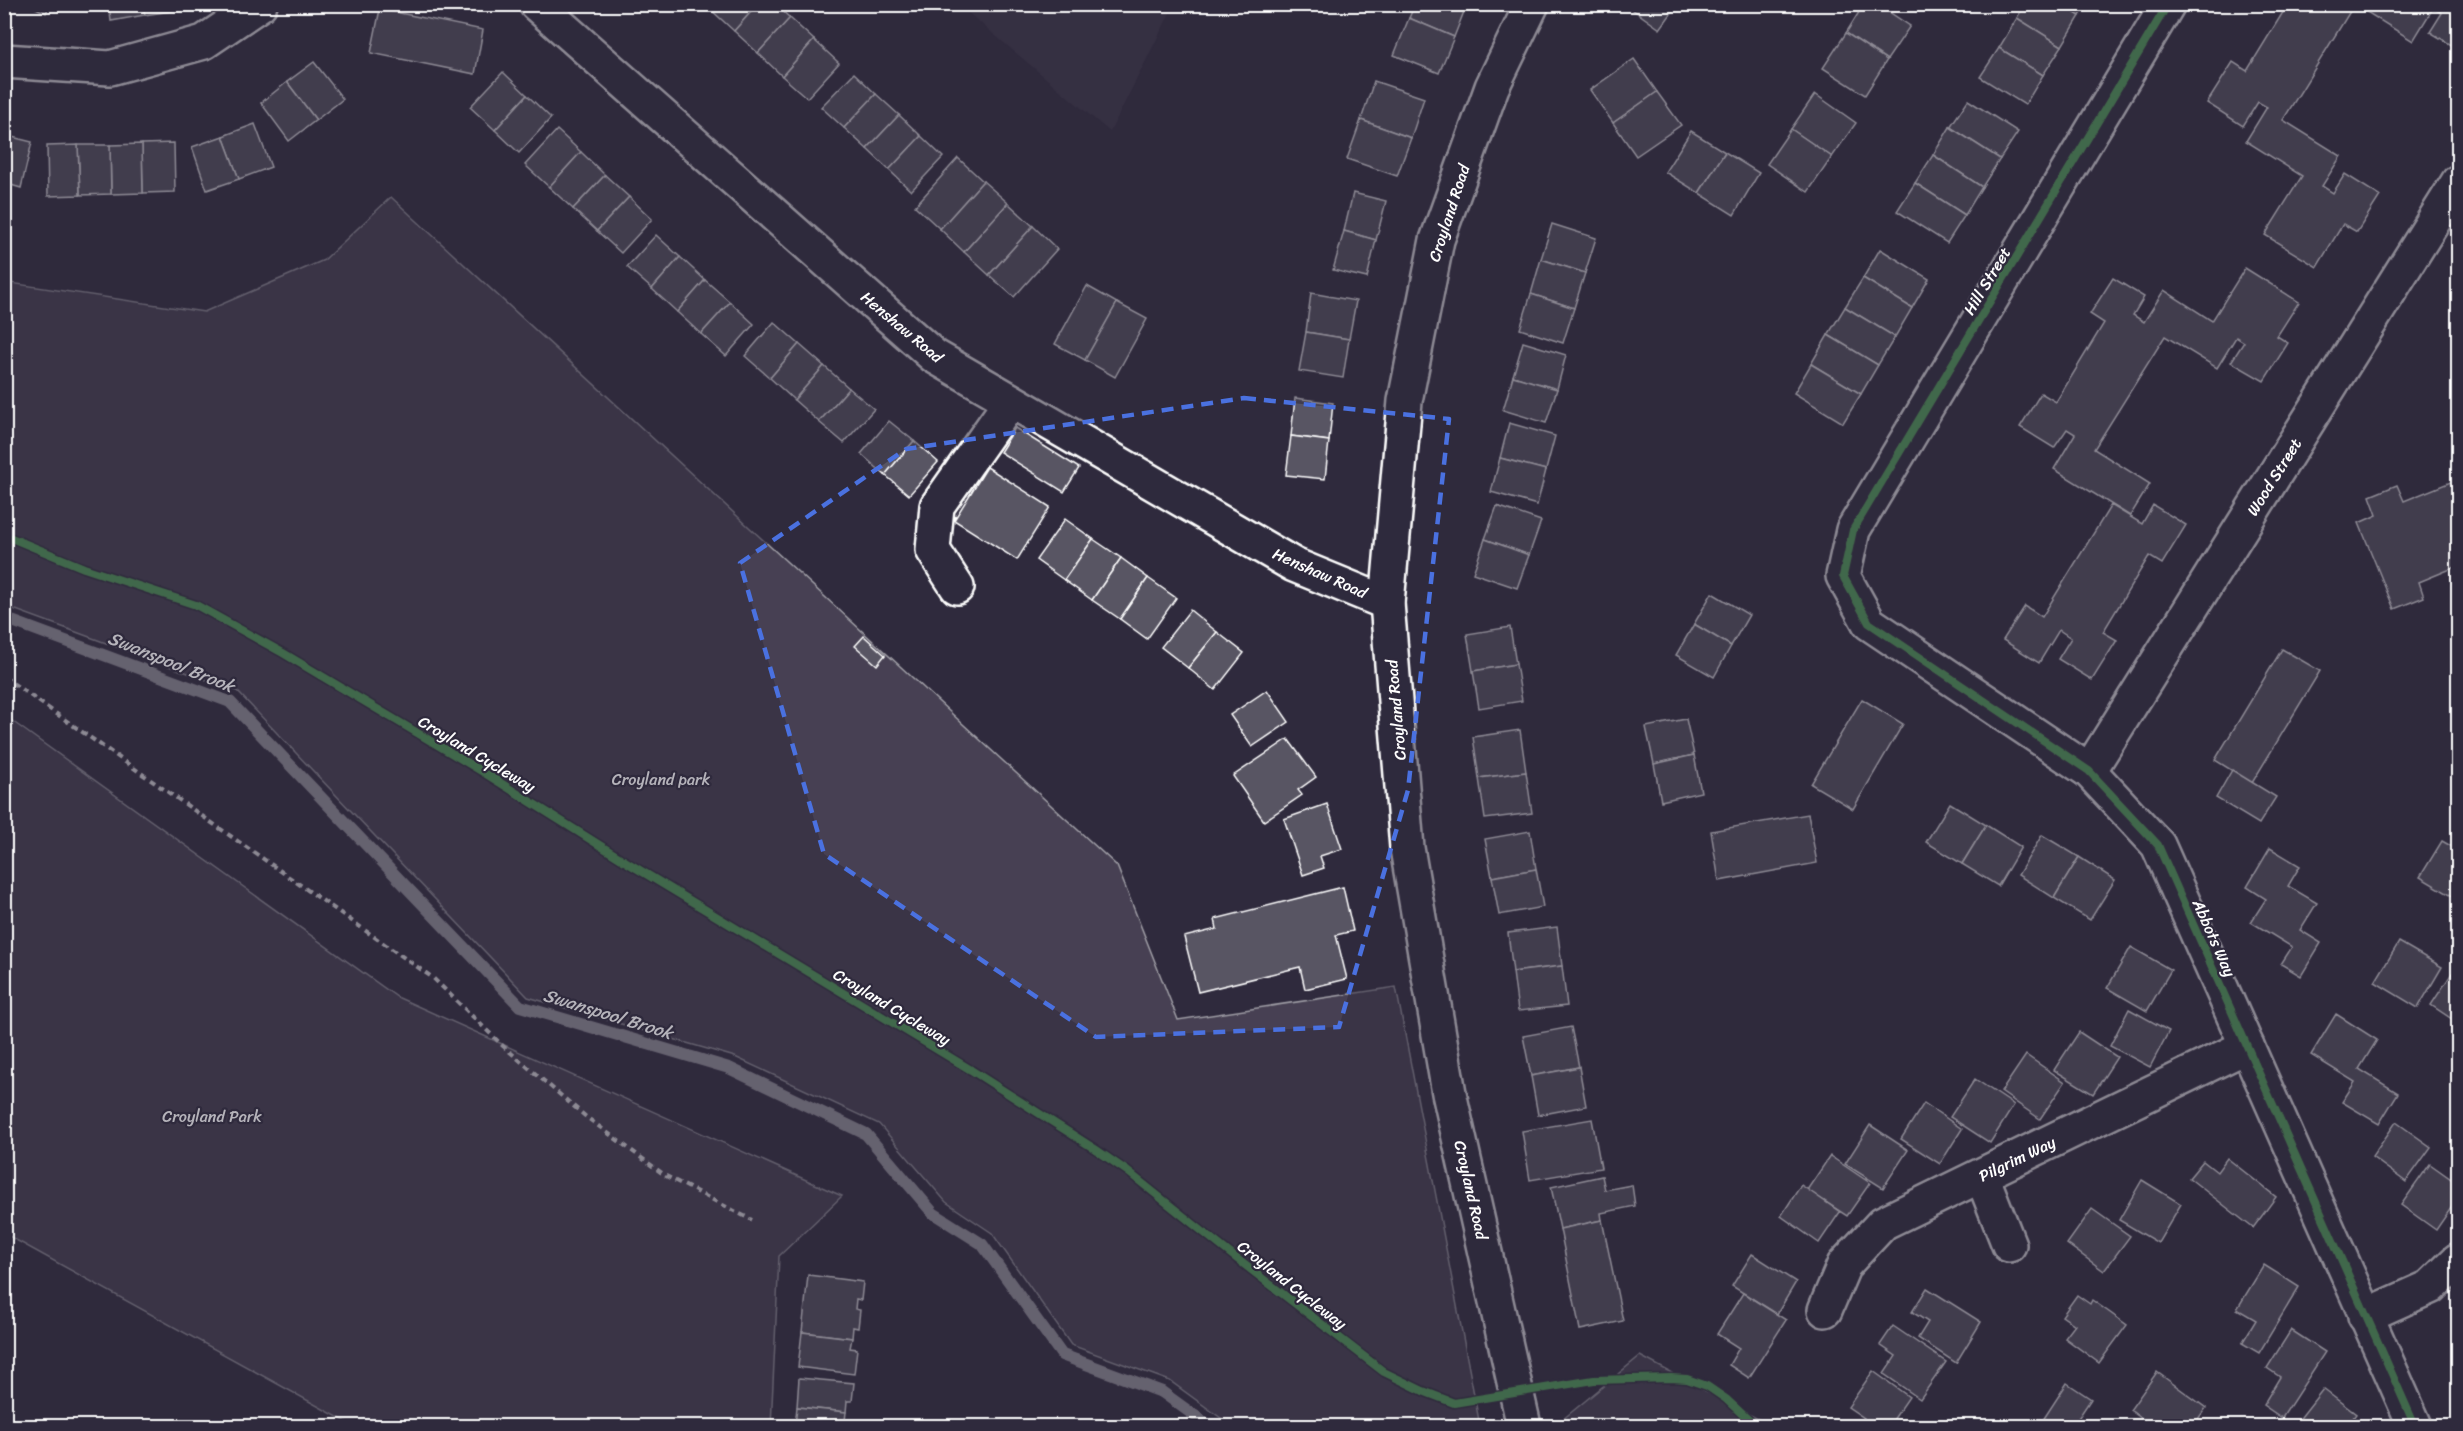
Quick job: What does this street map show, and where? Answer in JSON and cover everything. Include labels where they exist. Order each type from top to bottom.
[{"type":"street","points":[[4,61],[110,68],[204,42],[260,4]]},
{"type":"street","name":"Henshaw Road","points":[[537,4],[934,356],[1294,565],[1387,603]]},
{"type":"street","name":"Croyland Road","points":[[1524,1426],[1449,1093],[1407,848],[1387,603],[1405,401],[1437,240],[1492,87],[1532,4]]},
{"type":"street","name":"Hill Street","points":[[1843,576],[1853,530],[2168,4]]},
{"type":"street","name":"Wood Street","points":[[2089,771],[2458,182]]},
{"type":"street","points":[[957,587],[933,550],[937,506],[1011,401]]},
{"type":"street","name":"Abbots Way","points":[[1843,576],[1869,623],[2089,771],[2158,845],[2415,1426]]},
{"type":"street","name":"Pilgrim Way","points":[[1825,1310],[1844,1265],[1883,1223],[2247,1046]]},
{"type":"street","points":[[1982,1176],[2009,1245]]},
{"type":"street","points":[[2365,1316],[2430,1287],[2458,1260]]},
{"type":"path","points":[[4,677],[433,978],[503,1046],[585,1116],[666,1176],[753,1220]]},
{"type":"highlighted area","points":[[1244,398],[1449,419],[1408,790],[1339,1027],[1096,1037],[824,854],[740,563],[906,449]]},
{"type":"shaded area","points":[[959,5],[1174,5],[1110,132]]},
{"type":"green space","name":"Croyland park","points":[[391,197],[1117,866],[1178,1020],[1396,987],[1480,1426],[1232,1426],[1170,1381],[1071,1345],[992,1233],[946,1202],[879,1124],[735,1057],[528,997],[237,691],[5,606],[4,282],[204,312],[324,260]]},
{"type":"green space","name":"Croyland Park","points":[[5,716],[397,997],[842,1196],[779,1256],[771,1426],[354,1426],[5,1234]]},
{"type":"green space","points":[[1640,1356],[1771,1426],[1564,1426],[1562,1420]]},
{"type":"building","points":[[28,4],[50,4],[46,13]]},
{"type":"building","points":[[109,4],[143,4],[145,15],[111,21]]},
{"type":"building","points":[[143,4],[178,4],[178,10],[145,15]]},
{"type":"building","points":[[713,4],[758,4],[734,31],[709,8]]},
{"type":"building","points":[[758,4],[775,4],[790,18],[758,53],[734,31]]},
{"type":"building","points":[[1415,4],[1467,4],[1454,37],[1409,18]]},
{"type":"building","points":[[1625,4],[1678,4],[1660,29]]},
{"type":"building","points":[[1864,4],[1877,4],[1910,26],[1887,60],[1846,33]]},
{"type":"building","points":[[2025,4],[2061,4],[2080,16],[2062,46],[2017,18]]},
{"type":"building","points":[[2061,4],[2087,4],[2080,16]]},
{"type":"building","points":[[2288,4],[2354,5],[2283,120],[2341,156],[2322,186],[2333,193],[2345,174],[2380,196],[2357,232],[2343,224],[2317,267],[2265,235],[2302,176],[2246,141],[2267,107],[2258,102],[2243,126],[2207,103],[2233,62],[2247,71]]},
{"type":"building","points":[[2354,4],[2458,4],[2458,49],[2430,32],[2442,13],[2433,8],[2413,41]]},
{"type":"building","points":[[380,9],[483,30],[475,74],[371,53]]},
{"type":"building","points":[[790,18],[814,40],[782,76],[758,53]]},
{"type":"building","points":[[1409,18],[1454,37],[1439,73],[1394,55]]},
{"type":"building","points":[[2017,18],[2062,46],[2043,75],[1999,48]]},
{"type":"building","points":[[1846,33],[1887,60],[1865,95],[1823,68]]},
{"type":"building","points":[[814,40],[839,63],[807,98],[782,76]]},
{"type":"building","points":[[1999,48],[2043,75],[2025,105],[1980,77]]},
{"type":"building","points":[[1634,59],[1657,92],[1613,123],[1590,90]]},
{"type":"building","points":[[314,62],[343,99],[316,120],[287,82]]},
{"type":"building","points":[[503,72],[527,95],[495,130],[470,107]]},
{"type":"building","points":[[854,73],[876,94],[844,128],[821,107]]},
{"type":"building","points":[[1374,81],[1424,98],[1411,138],[1361,120]]},
{"type":"building","points":[[287,82],[316,120],[289,141],[261,103]]},
{"type":"building","points":[[1657,92],[1681,125],[1636,156],[1613,123]]},
{"type":"building","points":[[876,94],[899,115],[867,149],[844,128]]},
{"type":"building","points":[[1815,94],[1856,123],[1832,157],[1791,129]]},
{"type":"building","points":[[527,95],[551,118],[519,153],[495,130]]},
{"type":"building","points":[[1968,100],[2018,132],[2000,159],[1950,127]]},
{"type":"building","points":[[899,115],[921,136],[889,170],[867,149]]},
{"type":"building","points":[[1361,120],[1411,138],[1397,176],[1347,159]]},
{"type":"building","points":[[255,124],[271,167],[239,179],[223,136]]},
{"type":"building","points":[[1950,127],[2000,159],[1982,187],[1933,155]]},
{"type":"building","points":[[1791,129],[1832,157],[1808,192],[1767,164]]},
{"type":"building","points":[[557,130],[581,152],[549,187],[525,165]]},
{"type":"building","points":[[1691,131],[1725,152],[1699,193],[1665,172]]},
{"type":"building","points":[[4,135],[32,142],[21,188],[4,183]]},
{"type":"building","points":[[223,136],[239,179],[207,190],[192,147]]},
{"type":"building","points":[[921,136],[943,157],[911,191],[889,170]]},
{"type":"building","points":[[174,143],[175,192],[143,193],[142,144]]},
{"type":"building","points":[[142,144],[143,193],[111,194],[110,145]]},
{"type":"building","points":[[78,145],[110,145],[111,194],[80,195]]},
{"type":"building","points":[[78,145],[80,195],[48,196],[47,146]]},
{"type":"building","points":[[581,152],[605,175],[573,209],[549,187]]},
{"type":"building","points":[[1725,152],[1759,173],[1734,215],[1699,193]]},
{"type":"building","points":[[1933,155],[1982,187],[1965,215],[1915,183]]},
{"type":"building","points":[[958,158],[983,181],[940,229],[915,206]]},
{"type":"building","points":[[605,175],[629,197],[597,231],[573,209]]},
{"type":"building","points":[[983,181],[1008,203],[964,252],[940,229]]},
{"type":"building","points":[[1915,183],[1965,215],[1947,243],[1897,211]]},
{"type":"building","points":[[1353,193],[1386,201],[1376,240],[1344,231]]},
{"type":"building","points":[[629,197],[652,219],[621,253],[597,231]]},
{"type":"building","points":[[1008,203],[1033,226],[989,275],[964,252]]},
{"type":"building","points":[[1552,224],[1596,238],[1585,273],[1541,259]]},
{"type":"building","points":[[1033,226],[1057,249],[1014,297],[989,275]]},
{"type":"building","points":[[1344,231],[1376,240],[1367,278],[1333,270]]},
{"type":"building","points":[[656,235],[680,257],[652,289],[627,267]]},
{"type":"building","points":[[1880,249],[1929,279],[1912,308],[1863,278]]},
{"type":"building","points":[[680,257],[705,280],[677,312],[652,289]]},
{"type":"building","points":[[1541,259],[1585,273],[1574,308],[1531,294]]},
{"type":"building","points":[[2245,268],[2299,302],[2277,336],[2288,343],[2264,381],[2231,362],[2244,342],[2236,337],[2217,368],[2165,336],[2094,449],[2150,484],[2130,516],[2054,469],[2075,434],[2067,429],[2054,448],[2020,427],[2041,393],[2056,402],[2104,323],[2090,314],[2113,278],[2144,297],[2133,315],[2144,322],[2164,290],[2212,321]]},
{"type":"building","points":[[1863,278],[1912,308],[1895,337],[1845,307]]},
{"type":"building","points":[[705,280],[730,302],[701,334],[677,312]]},
{"type":"building","points":[[1087,286],[1117,303],[1085,360],[1055,344]]},
{"type":"building","points":[[1311,293],[1356,301],[1349,339],[1306,332]]},
{"type":"building","points":[[1531,294],[1574,308],[1563,343],[1520,329]]},
{"type":"building","points":[[730,302],[754,324],[726,356],[701,334]]},
{"type":"building","points":[[1117,303],[1147,319],[1115,377],[1085,360]]},
{"type":"building","points":[[1845,307],[1895,337],[1878,365],[1828,335]]},
{"type":"building","points":[[774,322],[799,344],[770,378],[745,356]]},
{"type":"building","points":[[1306,332],[1349,339],[1343,378],[1299,371]]},
{"type":"building","points":[[1828,335],[1878,365],[1861,394],[1811,364]]},
{"type":"building","points":[[1523,342],[1566,355],[1557,389],[1513,376]]},
{"type":"building","points":[[799,344],[824,366],[794,400],[770,378]]},
{"type":"building","points":[[1811,364],[1861,394],[1843,423],[1794,393]]},
{"type":"building","points":[[824,366],[849,388],[819,422],[794,400]]},
{"type":"building","points":[[1513,376],[1557,389],[1546,423],[1503,410]]},
{"type":"building","points":[[849,388],[874,409],[844,443],[819,422]]},
{"type":"building","points":[[1295,398],[1333,403],[1329,441],[1291,436]]},
{"type":"building","points":[[889,421],[914,441],[885,475],[861,454]]},
{"type":"building","points":[[1509,423],[1555,436],[1546,470],[1500,458]]},
{"type":"building","points":[[1015,428],[1079,468],[1064,492],[1000,452]]},
{"type":"building","points":[[1291,436],[1329,441],[1325,479],[1286,475]]},
{"type":"building","points":[[914,441],[938,462],[909,495],[885,475]]},
{"type":"building","points":[[1500,458],[1546,470],[1537,505],[1491,492]]},
{"type":"building","points":[[987,467],[1050,507],[1017,560],[954,520]]},
{"type":"building","points":[[2458,479],[2458,566],[2419,582],[2424,597],[2394,609],[2359,523],[2377,515],[2370,496],[2397,485],[2404,501]]},
{"type":"building","points":[[2111,505],[2142,524],[2153,505],[2186,525],[2162,564],[2149,556],[2103,632],[2117,640],[2092,680],[2058,659],[2071,638],[2059,630],[2039,663],[2003,640],[2025,606],[2042,617]]},
{"type":"building","points":[[1497,506],[1541,521],[1529,555],[1485,539]]},
{"type":"building","points":[[1065,519],[1093,539],[1064,580],[1036,560]]},
{"type":"building","points":[[1093,539],[1121,558],[1092,600],[1064,580]]},
{"type":"building","points":[[1485,539],[1529,555],[1517,588],[1473,573]]},
{"type":"building","points":[[1121,558],[1148,578],[1120,619],[1092,600]]},
{"type":"building","points":[[1148,578],[1176,598],[1147,639],[1120,619]]},
{"type":"building","points":[[1712,593],[1749,615],[1731,646],[1694,624]]},
{"type":"building","points":[[1190,610],[1217,632],[1188,668],[1161,647]]},
{"type":"building","points":[[1694,624],[1731,646],[1714,677],[1676,655]]},
{"type":"building","points":[[1510,627],[1516,664],[1473,671],[1467,634]]},
{"type":"building","points":[[1217,632],[1244,653],[1215,690],[1188,668]]},
{"type":"building","points":[[864,636],[885,655],[877,665],[855,646]]},
{"type":"building","points":[[2282,649],[2320,671],[2252,783],[2215,760]]},
{"type":"building","points":[[1516,664],[1522,701],[1479,708],[1473,671]]},
{"type":"building","points":[[1267,690],[1289,722],[1252,747],[1230,715]]},
{"type":"building","points":[[1862,699],[1903,724],[1853,809],[1811,784]]},
{"type":"building","points":[[1686,719],[1694,755],[1654,764],[1646,727]]},
{"type":"building","points":[[1520,730],[1526,772],[1479,778],[1473,737]]},
{"type":"building","points":[[1288,739],[1316,777],[1298,790],[1302,795],[1264,821],[1233,776]]},
{"type":"building","points":[[1694,755],[1701,792],[1661,801],[1654,764]]},
{"type":"building","points":[[2232,770],[2276,797],[2259,824],[2216,798]]},
{"type":"building","points":[[1526,772],[1532,813],[1485,819],[1479,778]]},
{"type":"building","points":[[1950,803],[1986,825],[1962,864],[1926,842]]},
{"type":"building","points":[[1327,804],[1342,849],[1320,856],[1324,868],[1303,875],[1284,819]]},
{"type":"building","points":[[1808,814],[1817,863],[1719,881],[1711,831]]},
{"type":"building","points":[[1986,825],[2021,847],[1998,886],[1962,864]]},
{"type":"building","points":[[1530,831],[1536,869],[1492,877],[1485,839]]},
{"type":"building","points":[[2042,835],[2079,857],[2054,898],[2018,875]]},
{"type":"building","points":[[2442,841],[2458,850],[2457,899],[2420,877]]},
{"type":"building","points":[[2270,848],[2300,866],[2288,886],[2317,903],[2300,930],[2321,943],[2301,976],[2281,964],[2292,947],[2251,922],[2266,899],[2247,887]]},
{"type":"building","points":[[2079,857],[2115,880],[2090,920],[2054,898]]},
{"type":"building","points":[[1536,869],[1543,907],[1499,915],[1492,877]]},
{"type":"building","points":[[1343,887],[1353,931],[1336,935],[1347,979],[1305,989],[1300,967],[1198,992],[1184,937],[1217,929],[1215,919]]},
{"type":"building","points":[[1557,927],[1562,966],[1513,972],[1508,933]]},
{"type":"building","points":[[2399,942],[2442,967],[2418,1008],[2375,982]]},
{"type":"building","points":[[2131,947],[2171,970],[2147,1011],[2107,988]]},
{"type":"building","points":[[1562,966],[1567,1006],[1518,1011],[1513,972]]},
{"type":"building","points":[[2452,973],[2458,978],[2458,1023],[2431,1005]]},
{"type":"building","points":[[2129,1009],[2169,1031],[2150,1067],[2110,1046]]},
{"type":"building","points":[[2336,1014],[2377,1040],[2359,1069],[2398,1093],[2379,1124],[2342,1102],[2355,1082],[2311,1055]]},
{"type":"building","points":[[1571,1027],[1579,1067],[1531,1076],[1523,1036]]},
{"type":"building","points":[[2079,1032],[2117,1057],[2093,1094],[2054,1070]]},
{"type":"building","points":[[2026,1055],[2065,1082],[2040,1119],[2001,1092]]},
{"type":"building","points":[[1579,1067],[1586,1106],[1538,1115],[1531,1076]]},
{"type":"building","points":[[1975,1079],[2014,1105],[1990,1143],[1950,1117]]},
{"type":"building","points":[[1924,1103],[1962,1129],[1940,1164],[1901,1139]]},
{"type":"building","points":[[1592,1119],[1601,1168],[1530,1180],[1522,1131]]},
{"type":"building","points":[[2396,1122],[2431,1147],[2406,1182],[2372,1157]]},
{"type":"building","points":[[1870,1125],[1908,1150],[1883,1188],[1845,1164]]},
{"type":"building","points":[[1830,1156],[1870,1183],[1847,1216],[1807,1190]]},
{"type":"building","points":[[2227,1158],[2276,1197],[2253,1228],[2189,1178],[2203,1161],[2217,1172]]},
{"type":"building","points":[[2430,1164],[2458,1184],[2458,1198],[2436,1230],[2401,1205]]},
{"type":"building","points":[[1602,1176],[1605,1190],[1632,1185],[1635,1206],[1601,1213],[1602,1220],[1560,1229],[1551,1187]]},
{"type":"building","points":[[2142,1180],[2181,1204],[2158,1243],[2119,1220]]},
{"type":"building","points":[[1801,1185],[1840,1212],[1819,1243],[1781,1216]]},
{"type":"building","points":[[2092,1209],[2130,1236],[2104,1271],[2067,1244]]},
{"type":"building","points":[[1602,1220],[1623,1321],[1580,1330],[1560,1229]]},
{"type":"building","points":[[1752,1254],[1796,1282],[1777,1314],[1732,1286]]},
{"type":"building","points":[[2264,1265],[2299,1287],[2259,1353],[2242,1343],[2256,1320],[2237,1309]]},
{"type":"building","points":[[808,1275],[863,1282],[861,1300],[856,1299],[855,1309],[860,1310],[858,1328],[853,1327],[852,1338],[802,1332]]},
{"type":"building","points":[[1927,1288],[1981,1322],[1956,1363],[1918,1338],[1928,1322],[1912,1312]]},
{"type":"building","points":[[1743,1293],[1786,1320],[1749,1378],[1729,1365],[1739,1348],[1717,1334]]},
{"type":"building","points":[[2077,1295],[2090,1304],[2092,1300],[2127,1325],[2099,1363],[2065,1338],[2075,1325],[2062,1316]]},
{"type":"building","points":[[1893,1326],[1946,1362],[1920,1399],[1884,1374],[1896,1356],[1880,1345]]},
{"type":"building","points":[[2291,1330],[2325,1352],[2282,1418],[2263,1405],[2280,1377],[2267,1368]]},
{"type":"building","points":[[802,1332],[852,1338],[850,1348],[857,1349],[854,1374],[798,1367]]},
{"type":"building","points":[[1873,1371],[1909,1397],[1889,1426],[1858,1426],[1864,1418],[1848,1407]]},
{"type":"building","points":[[2157,1372],[2206,1408],[2193,1426],[2152,1426],[2130,1410]]},
{"type":"building","points":[[799,1378],[854,1383],[852,1401],[847,1401],[846,1412],[797,1407]]},
{"type":"building","points":[[2067,1383],[2091,1399],[2073,1426],[2039,1426]]},
{"type":"building","points":[[2323,1389],[2356,1414],[2347,1426],[2294,1426]]},
{"type":"building","points":[[797,1407],[846,1412],[845,1421],[850,1421],[850,1426],[795,1426]]},
{"type":"waterway","name":"Swanspool Brook","points":[[4,618],[230,702],[520,1006],[729,1068],[866,1134],[933,1213],[982,1244],[1062,1355],[1162,1392],[1209,1426]]},
{"type":"cycle path","points":[[2168,4],[1853,530],[1843,576],[1869,623],[2089,771],[2158,845],[2415,1426]]},
{"type":"cycle path","name":"Croyland Cycleway","points":[[4,535],[84,568],[196,605],[283,653],[483,772],[628,863],[971,1070],[1095,1149],[1127,1171],[1384,1372],[1454,1403],[1594,1380],[1687,1379],[1707,1386],[1726,1399],[1755,1426]]}]
